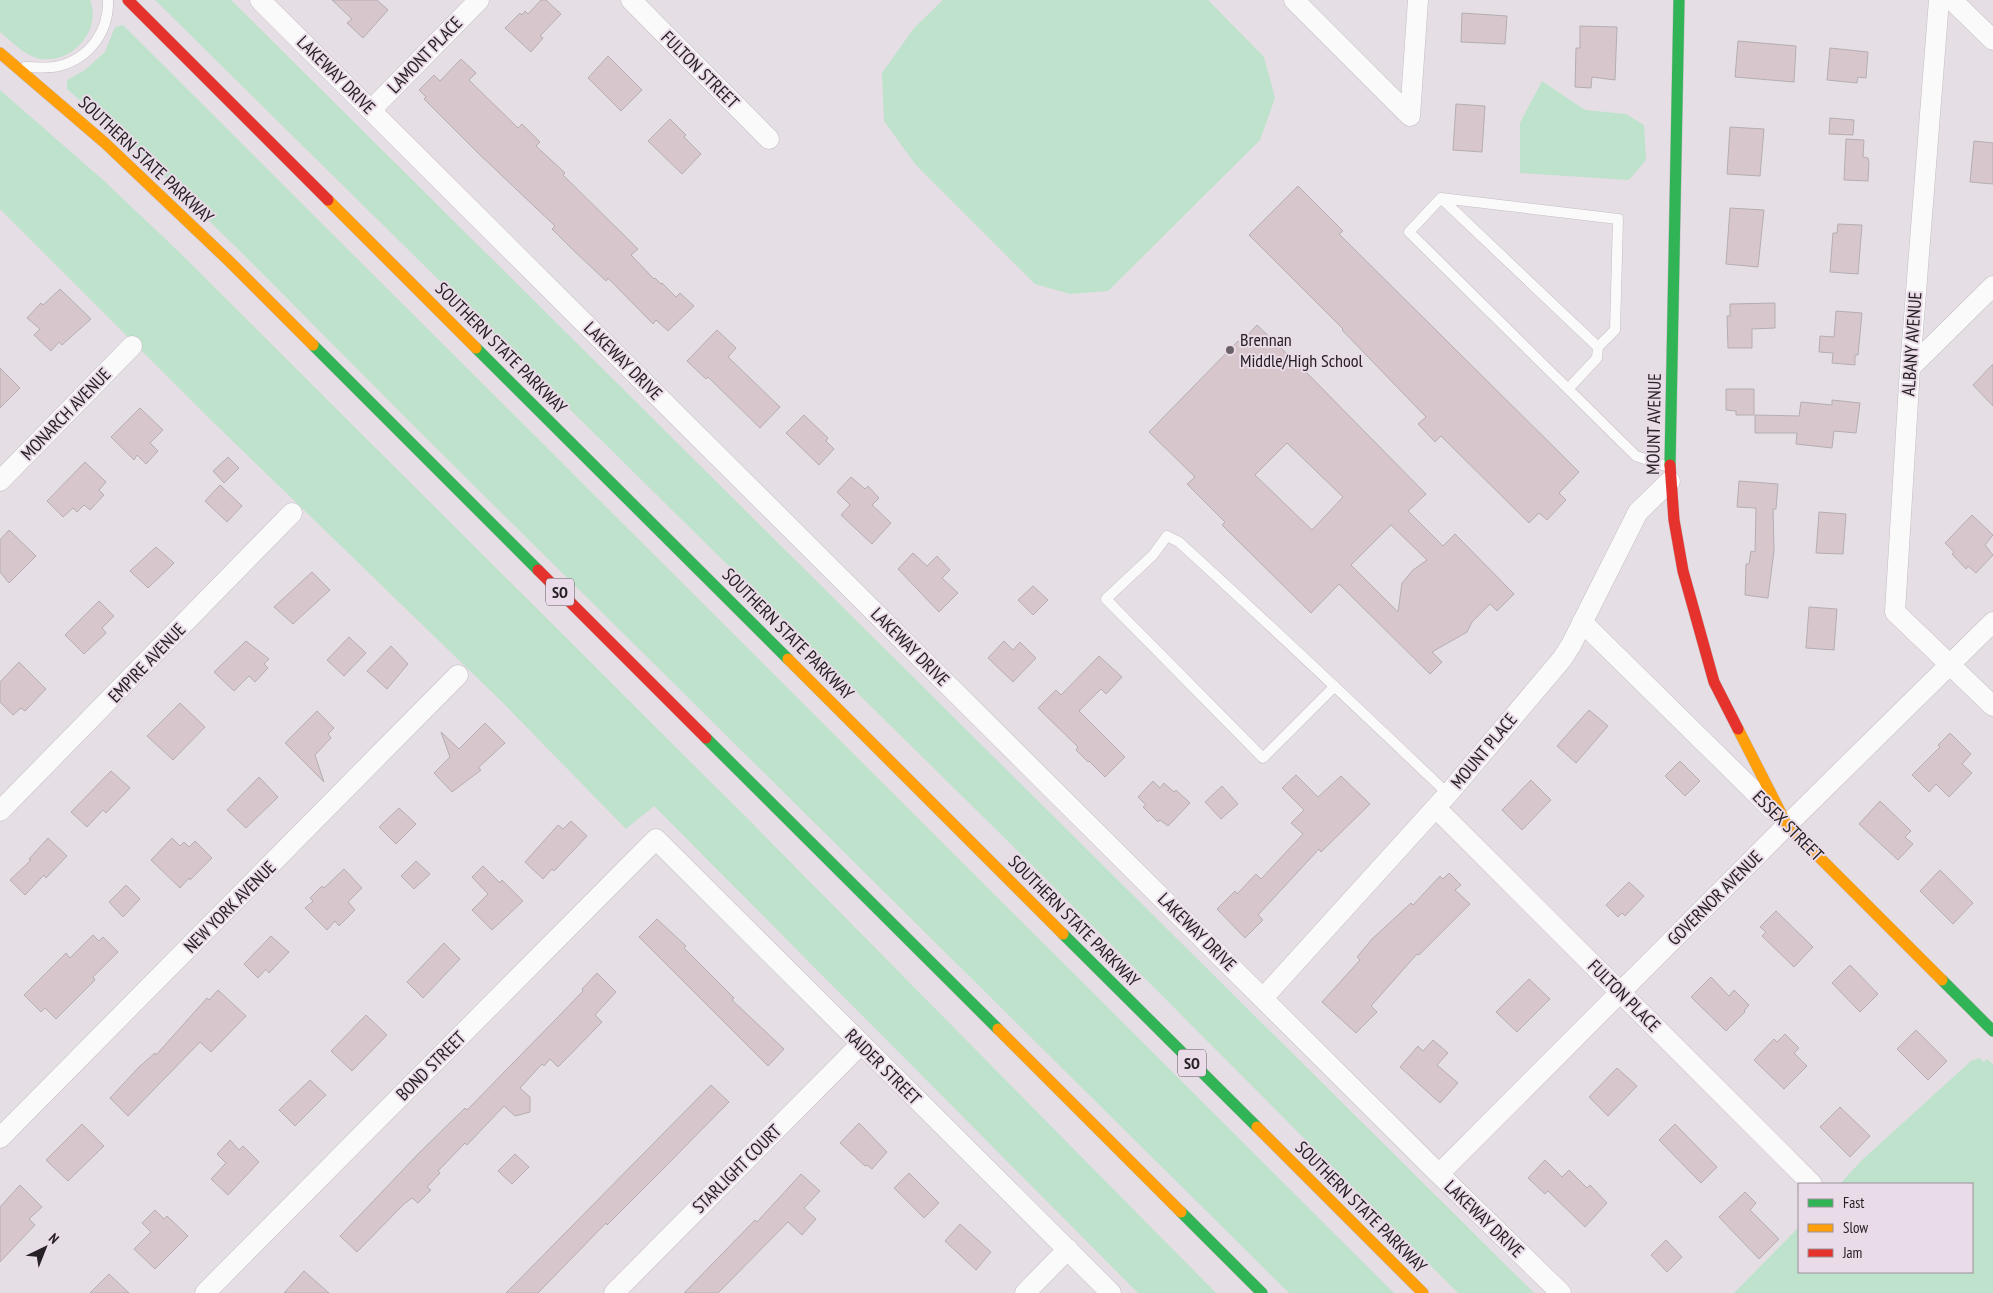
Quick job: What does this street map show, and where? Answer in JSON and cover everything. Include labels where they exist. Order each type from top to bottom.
[{"type":"main road","name":"SOUTHERN STATE PARKWAY","points":[[128,0],[1423,1293]]},
{"type":"main road","name":"MOUNT AVENUE","points":[[1680,0],[1670,474],[1674,520],[1683,571],[1714,682],[1787,825]]},
{"type":"main road","name":"SOUTHERN STATE PARKWAY","points":[[0,53],[105,143],[237,269],[1262,1293]]},
{"type":"main road","name":"ESSEX STREET","points":[[1787,825],[1993,1031]]},
{"type":"main road","points":[[1405,1275],[1429,1293]]},
{"type":"street","name":"LAKEWAY DRIVE","points":[[260,0],[1560,1293]]},
{"type":"street","name":"LAMONT PLACE","points":[[371,110],[479,0]]},
{"type":"street","name":"FULTON STREET","points":[[631,0],[770,139]]},
{"type":"street","points":[[1294,0],[1410,116],[1418,0]]},
{"type":"street","name":"ALBANY AVENUE","points":[[1939,0],[1910,368],[1895,612],[1951,664]]},
{"type":"street","points":[[1952,0],[1993,40]]},
{"type":"street","points":[[1910,368],[1993,286]]},
{"type":"street","name":"MONARCH AVENUE","points":[[0,481],[132,346]]},
{"type":"street","name":"MOUNT PLACE","points":[[1263,998],[1442,801],[1562,659],[1638,512],[1670,474]]},
{"type":"street","name":"EMPIRE AVENUE","points":[[0,811],[292,514]]},
{"type":"street","name":"ESSEX STREET","points":[[1582,622],[1787,825]]},
{"type":"street","name":"GOVERNOR AVENUE","points":[[1439,1174],[1787,825],[1993,622]]},
{"type":"street","points":[[1951,664],[1993,706]]},
{"type":"street","name":"NEW YORK AVENUE","points":[[0,1138],[458,675]]},
{"type":"street","name":"FULTON PLACE","points":[[1442,801],[1621,992],[1811,1183]]},
{"type":"street","name":"RAIDER STREET","points":[[656,839],[1111,1293]]},
{"type":"street","name":"BOND STREET","points":[[215,1290],[656,839]]},
{"type":"street","name":"STARLIGHT COURT","points":[[614,1293],[861,1044]]},
{"type":"street","points":[[1025,1293],[1068,1249]]},
{"type":"lane","points":[[16,66],[49,68],[77,60],[92,47],[103,28],[107,19],[108,0]]},
{"type":"lane","points":[[1441,198],[1618,219],[1615,330],[1598,347],[1597,358],[1568,389]]},
{"type":"lane","points":[[1441,198],[1409,232],[1636,456],[1670,474]]},
{"type":"lane","points":[[1441,198],[1598,347]]},
{"type":"lane","points":[[1335,686],[1263,758],[1106,599],[1153,555],[1168,536],[1179,542],[1335,686],[1442,801]]},
{"type":"green space","points":[[0,0],[90,0],[93,11],[92,22],[88,33],[74,50],[64,56],[53,59],[36,58],[20,49],[0,32]]},
{"type":"green space","points":[[155,0],[231,0],[1534,1293],[1458,1293],[1041,874]]},
{"type":"green space","points":[[943,0],[1208,0],[1264,57],[1275,98],[1260,140],[1108,291],[1070,294],[1035,284],[915,164],[884,121],[882,73],[914,28]]},
{"type":"green space","points":[[123,25],[1394,1293],[1289,1293],[416,428],[243,254],[137,150],[67,89],[67,80],[85,70],[105,52],[115,27]]},
{"type":"green space","points":[[1542,81],[1585,110],[1626,114],[1644,125],[1646,160],[1629,180],[1520,173],[1520,123]]},
{"type":"green space","points":[[0,90],[102,179],[175,248],[752,823],[1216,1293],[1138,1293],[654,806],[626,829],[501,701],[214,423],[0,209]]},
{"type":"green space","points":[[1980,1058],[1984,1062],[1987,1059],[1993,1064],[1993,1293],[1734,1293],[1798,1228],[1798,1273],[1973,1273],[1973,1183],[1841,1183],[1861,1161],[1971,1061]]},
{"type":"building","points":[[332,0],[377,0],[388,10],[363,38],[347,23],[352,19]]},
{"type":"building","points":[[541,0],[546,0],[561,14],[540,36],[543,38],[531,52],[505,28],[520,13],[522,15],[525,11],[528,14]]},
{"type":"building","points":[[1462,13],[1507,16],[1505,44],[1461,42]]},
{"type":"building","points":[[1580,26],[1617,27],[1615,80],[1592,77],[1591,88],[1575,87],[1576,48],[1580,48]]},
{"type":"building","points":[[1738,41],[1796,46],[1794,82],[1735,77]]},
{"type":"building","points":[[1830,48],[1868,52],[1866,78],[1858,77],[1857,83],[1827,80]]},
{"type":"building","points":[[608,56],[642,90],[621,111],[588,78]]},
{"type":"building","points":[[461,59],[476,73],[469,80],[518,128],[522,124],[540,142],[536,146],[565,173],[563,175],[638,249],[631,255],[654,279],[662,283],[676,297],[680,293],[694,306],[668,331],[656,320],[653,324],[608,278],[606,281],[571,248],[552,229],[555,226],[424,99],[426,97],[419,90],[434,75],[440,81]]},
{"type":"building","points":[[1456,104],[1485,106],[1482,152],[1453,150]]},
{"type":"building","points":[[1830,118],[1854,120],[1853,135],[1829,134]]},
{"type":"building","points":[[670,119],[701,154],[682,174],[648,141]]},
{"type":"building","points":[[1730,127],[1764,129],[1760,176],[1727,174]]},
{"type":"building","points":[[1846,139],[1864,140],[1863,157],[1868,158],[1869,163],[1868,181],[1844,180]]},
{"type":"building","points":[[1974,141],[1993,143],[1993,184],[1970,182]]},
{"type":"building","points":[[1298,186],[1343,231],[1339,234],[1579,472],[1559,493],[1566,500],[1547,520],[1539,513],[1529,523],[1441,436],[1435,442],[1418,424],[1426,417],[1343,329],[1249,235]]},
{"type":"building","points":[[1730,208],[1764,210],[1758,267],[1726,264]]},
{"type":"building","points":[[1838,224],[1862,225],[1858,274],[1830,272],[1833,233],[1837,233]]},
{"type":"building","points":[[60,289],[91,319],[62,345],[59,342],[51,351],[34,335],[40,329],[27,318],[41,303],[43,305]]},
{"type":"building","points":[[1775,303],[1775,328],[1752,329],[1752,348],[1728,348],[1727,316],[1730,316],[1730,304]]},
{"type":"building","points":[[1836,311],[1862,313],[1858,355],[1855,355],[1855,365],[1832,363],[1833,353],[1819,352],[1820,336],[1834,337]]},
{"type":"building","points":[[1257,325],[1426,494],[1408,511],[1443,546],[1455,534],[1514,594],[1497,611],[1490,604],[1472,622],[1467,632],[1432,652],[1442,662],[1430,674],[1339,584],[1311,613],[1222,525],[1225,522],[1187,484],[1195,477],[1149,432],[1238,341],[1240,343]],"holes":[[[1287,443],[1343,497],[1312,530],[1255,475]],[[1391,525],[1427,560],[1413,570],[1402,583],[1398,612],[1351,565]]]},
{"type":"building","points":[[717,330],[736,348],[728,357],[780,407],[760,428],[708,377],[706,379],[687,361]]},
{"type":"building","points":[[1993,364],[1993,406],[1973,385]]},
{"type":"building","points":[[0,368],[20,388],[0,408]]},
{"type":"building","points":[[1726,389],[1754,389],[1754,415],[1736,415],[1736,411],[1726,410]]},
{"type":"building","points":[[1832,400],[1860,403],[1856,433],[1834,431],[1832,448],[1796,444],[1797,433],[1755,433],[1755,415],[1799,416],[1801,402],[1832,405]]},
{"type":"building","points":[[140,408],[163,430],[150,443],[158,451],[146,464],[137,455],[134,460],[111,437]]},
{"type":"building","points":[[804,415],[828,438],[826,441],[834,449],[819,465],[786,433]]},
{"type":"building","points":[[228,457],[239,468],[224,483],[213,471]]},
{"type":"building","points":[[85,462],[106,482],[99,490],[104,495],[90,510],[84,505],[77,512],[73,508],[63,517],[47,501]]},
{"type":"building","points":[[851,477],[865,489],[868,486],[879,498],[872,505],[891,523],[872,544],[841,515],[850,505],[837,492]]},
{"type":"building","points":[[1739,481],[1778,484],[1776,509],[1773,509],[1774,551],[1768,598],[1745,595],[1746,564],[1749,564],[1751,551],[1755,552],[1756,508],[1737,507]]},
{"type":"building","points":[[220,485],[242,506],[227,522],[205,501]]},
{"type":"building","points":[[1819,512],[1846,514],[1843,554],[1816,553]]},
{"type":"building","points":[[1972,515],[1993,535],[1985,545],[1993,555],[1976,573],[1968,566],[1966,569],[1945,543]]},
{"type":"building","points":[[9,530],[36,556],[9,583],[0,572],[0,540]]},
{"type":"building","points":[[156,547],[174,563],[148,588],[130,571]]},
{"type":"building","points":[[913,553],[927,566],[937,556],[950,570],[942,578],[958,593],[939,612],[898,569]]},
{"type":"building","points":[[312,572],[330,590],[293,624],[274,607]]},
{"type":"building","points":[[1033,586],[1048,600],[1033,615],[1018,600]]},
{"type":"building","points":[[99,601],[114,616],[102,628],[106,633],[84,654],[65,635]]},
{"type":"building","points":[[1809,607],[1837,609],[1834,650],[1806,648]]},
{"type":"building","points":[[349,637],[366,653],[344,676],[327,660]]},
{"type":"building","points":[[246,641],[269,659],[264,664],[268,668],[255,682],[249,676],[234,691],[214,672]]},
{"type":"building","points":[[1004,641],[1013,650],[1020,642],[1036,658],[1013,682],[988,658]]},
{"type":"building","points":[[391,646],[408,664],[387,689],[367,671]]},
{"type":"building","points":[[1099,656],[1122,677],[1106,694],[1101,689],[1079,711],[1125,757],[1105,777],[1076,750],[1078,747],[1038,708],[1056,690],[1061,695]]},
{"type":"building","points":[[19,662],[46,689],[25,711],[21,708],[13,715],[0,702],[0,682]]},
{"type":"building","points":[[180,703],[205,727],[173,760],[147,736]]},
{"type":"building","points":[[1589,710],[1608,726],[1576,763],[1557,746]]},
{"type":"building","points":[[317,711],[334,728],[328,734],[331,738],[315,755],[324,782],[285,743]]},
{"type":"building","points":[[485,723],[505,743],[478,768],[481,770],[452,792],[434,773],[450,757],[441,732],[459,749]]},
{"type":"building","points":[[1950,733],[1971,754],[1962,764],[1972,773],[1949,797],[1936,784],[1929,792],[1912,775],[1940,747],[1938,745]]},
{"type":"building","points":[[1680,761],[1700,781],[1685,796],[1665,776]]},
{"type":"building","points":[[111,771],[130,788],[106,813],[103,810],[87,827],[71,812]]},
{"type":"building","points":[[1296,775],[1318,797],[1341,776],[1370,804],[1321,852],[1319,849],[1258,915],[1263,920],[1245,938],[1217,909],[1235,891],[1237,894],[1256,874],[1261,879],[1303,834],[1291,823],[1304,810],[1282,788]]},
{"type":"building","points":[[259,777],[278,797],[246,828],[227,810]]},
{"type":"building","points":[[1531,780],[1551,800],[1522,830],[1502,810]]},
{"type":"building","points":[[1153,781],[1160,788],[1164,783],[1174,792],[1176,790],[1190,803],[1168,826],[1160,820],[1158,822],[1143,807],[1146,805],[1138,797]]},
{"type":"building","points":[[1222,786],[1238,804],[1221,819],[1205,802]]},
{"type":"building","points":[[1880,801],[1911,831],[1905,837],[1913,844],[1898,860],[1859,824]]},
{"type":"building","points":[[399,808],[416,824],[396,844],[379,827]]},
{"type":"building","points":[[571,821],[587,836],[554,871],[552,869],[543,879],[525,862],[558,825],[563,829]]},
{"type":"building","points":[[48,838],[67,856],[46,878],[44,875],[25,895],[10,880],[31,860],[29,859]]},
{"type":"building","points":[[172,838],[180,846],[184,842],[189,847],[195,841],[212,858],[180,888],[151,860]]},
{"type":"building","points":[[416,861],[430,874],[414,889],[401,876]]},
{"type":"building","points":[[483,866],[500,883],[502,880],[523,901],[492,930],[472,910],[488,894],[472,877]]},
{"type":"building","points":[[344,869],[362,888],[348,902],[355,910],[339,926],[335,921],[327,930],[305,908],[313,901],[310,898],[322,886],[324,888]]},
{"type":"building","points":[[1940,870],[1973,903],[1953,924],[1920,891]]},
{"type":"building","points":[[1449,873],[1461,885],[1455,890],[1470,904],[1419,955],[1417,954],[1371,1006],[1377,1012],[1356,1033],[1322,1002],[1360,960],[1357,957],[1372,939],[1411,903],[1413,905],[1440,876],[1443,879]]},
{"type":"building","points":[[1629,882],[1644,896],[1625,916],[1622,913],[1618,917],[1606,905]]},
{"type":"building","points":[[126,885],[140,899],[123,917],[109,902]]},
{"type":"building","points":[[1776,911],[1813,947],[1794,967],[1762,936],[1766,932],[1760,927]]},
{"type":"building","points":[[657,919],[686,946],[684,948],[734,998],[732,1000],[784,1049],[768,1066],[639,937]]},
{"type":"building","points":[[93,935],[99,941],[103,937],[118,952],[93,977],[95,980],[56,1019],[45,1008],[41,1012],[24,995],[66,953],[70,958]]},
{"type":"building","points":[[271,936],[289,952],[269,973],[266,969],[258,978],[244,964]]},
{"type":"building","points":[[444,943],[460,959],[423,998],[407,982]]},
{"type":"building","points":[[1850,965],[1878,994],[1860,1012],[1832,983]]},
{"type":"building","points":[[597,973],[616,992],[595,1015],[602,1022],[558,1067],[550,1059],[544,1066],[542,1064],[520,1088],[530,1097],[530,1112],[515,1116],[504,1106],[467,1145],[465,1143],[438,1171],[440,1173],[427,1187],[431,1190],[418,1203],[412,1198],[404,1204],[357,1252],[340,1236],[419,1153],[465,1108],[467,1110],[558,1017]]},
{"type":"building","points":[[1711,977],[1729,996],[1734,990],[1749,1005],[1745,1012],[1726,1031],[1691,997]]},
{"type":"building","points":[[1529,979],[1550,999],[1517,1032],[1496,1012]]},
{"type":"building","points":[[218,990],[246,1016],[211,1052],[200,1042],[128,1116],[110,1098],[139,1067],[155,1053],[156,1055],[207,998],[209,1000]]},
{"type":"building","points":[[366,1015],[387,1035],[352,1071],[331,1051]]},
{"type":"building","points":[[1916,1030],[1947,1061],[1928,1080],[1897,1049]]},
{"type":"building","points":[[1785,1034],[1799,1048],[1794,1053],[1807,1066],[1784,1089],[1754,1060],[1774,1039],[1777,1042]]},
{"type":"building","points":[[1433,1040],[1448,1053],[1437,1065],[1458,1083],[1440,1103],[1400,1067],[1418,1046],[1423,1051]]},
{"type":"building","points":[[1617,1068],[1637,1086],[1608,1116],[1589,1097]]},
{"type":"building","points":[[310,1080],[326,1095],[295,1126],[279,1110]]},
{"type":"building","points":[[711,1085],[729,1102],[538,1293],[506,1293]]},
{"type":"building","points":[[1840,1107],[1870,1136],[1850,1157],[1820,1127]]},
{"type":"building","points":[[859,1123],[887,1152],[872,1169],[867,1165],[865,1166],[840,1143]]},
{"type":"building","points":[[82,1124],[104,1146],[68,1181],[46,1160]]},
{"type":"building","points":[[1675,1124],[1717,1167],[1701,1183],[1659,1140]]},
{"type":"building","points":[[230,1140],[239,1150],[243,1146],[259,1162],[228,1195],[211,1179],[226,1163],[217,1154]]},
{"type":"building","points":[[515,1154],[529,1167],[512,1184],[498,1171]]},
{"type":"building","points":[[1545,1160],[1562,1177],[1569,1170],[1587,1188],[1590,1185],[1607,1203],[1585,1227],[1548,1191],[1545,1194],[1528,1178]]},
{"type":"building","points":[[909,1173],[939,1203],[924,1218],[894,1188]]},
{"type":"building","points":[[801,1174],[820,1191],[804,1208],[816,1219],[802,1235],[788,1222],[718,1293],[684,1293],[755,1220],[757,1222]]},
{"type":"building","points":[[20,1185],[42,1207],[29,1219],[35,1225],[0,1262],[0,1207]]},
{"type":"building","points":[[1745,1192],[1756,1203],[1750,1210],[1779,1239],[1759,1259],[1719,1217]]},
{"type":"building","points":[[155,1210],[164,1219],[167,1216],[188,1236],[155,1269],[134,1249],[151,1232],[142,1223]]},
{"type":"building","points":[[960,1224],[991,1252],[976,1270],[945,1241]]},
{"type":"building","points":[[1666,1240],[1682,1257],[1667,1272],[1651,1255]]},
{"type":"building","points":[[304,1271],[329,1293],[284,1293]]},
{"type":"building","points":[[109,1274],[129,1293],[90,1293]]},
{"type":"traffic: fast","points":[[1670,465],[1679,0]]},
{"type":"traffic: fast","points":[[313,345],[538,570]]},
{"type":"traffic: fast","points":[[476,348],[788,659]]},
{"type":"traffic: fast","points":[[706,738],[998,1029]]},
{"type":"traffic: fast","points":[[1063,934],[1257,1127]]},
{"type":"traffic: fast","points":[[1942,980],[1993,1031]]},
{"type":"traffic: fast","points":[[1181,1212],[1262,1293]]},
{"type":"traffic: slow","points":[[0,53],[105,143],[230,262],[313,345]]},
{"type":"traffic: slow","points":[[328,200],[476,348]]},
{"type":"traffic: slow","points":[[788,659],[1063,934]]},
{"type":"traffic: slow","points":[[1738,729],[1787,825],[1942,980]]},
{"type":"traffic: slow","points":[[998,1029],[1181,1212]]},
{"type":"traffic: slow","points":[[1257,1127],[1423,1293]]},
{"type":"traffic: jam","points":[[128,0],[328,200]]},
{"type":"traffic: jam","points":[[1670,465],[1674,520],[1683,571],[1714,682],[1738,729]]},
{"type":"traffic: jam","points":[[538,570],[706,738]]},
{"type":"place","name":"Brennan Middle/High School","points":[[1230,350]]}]
